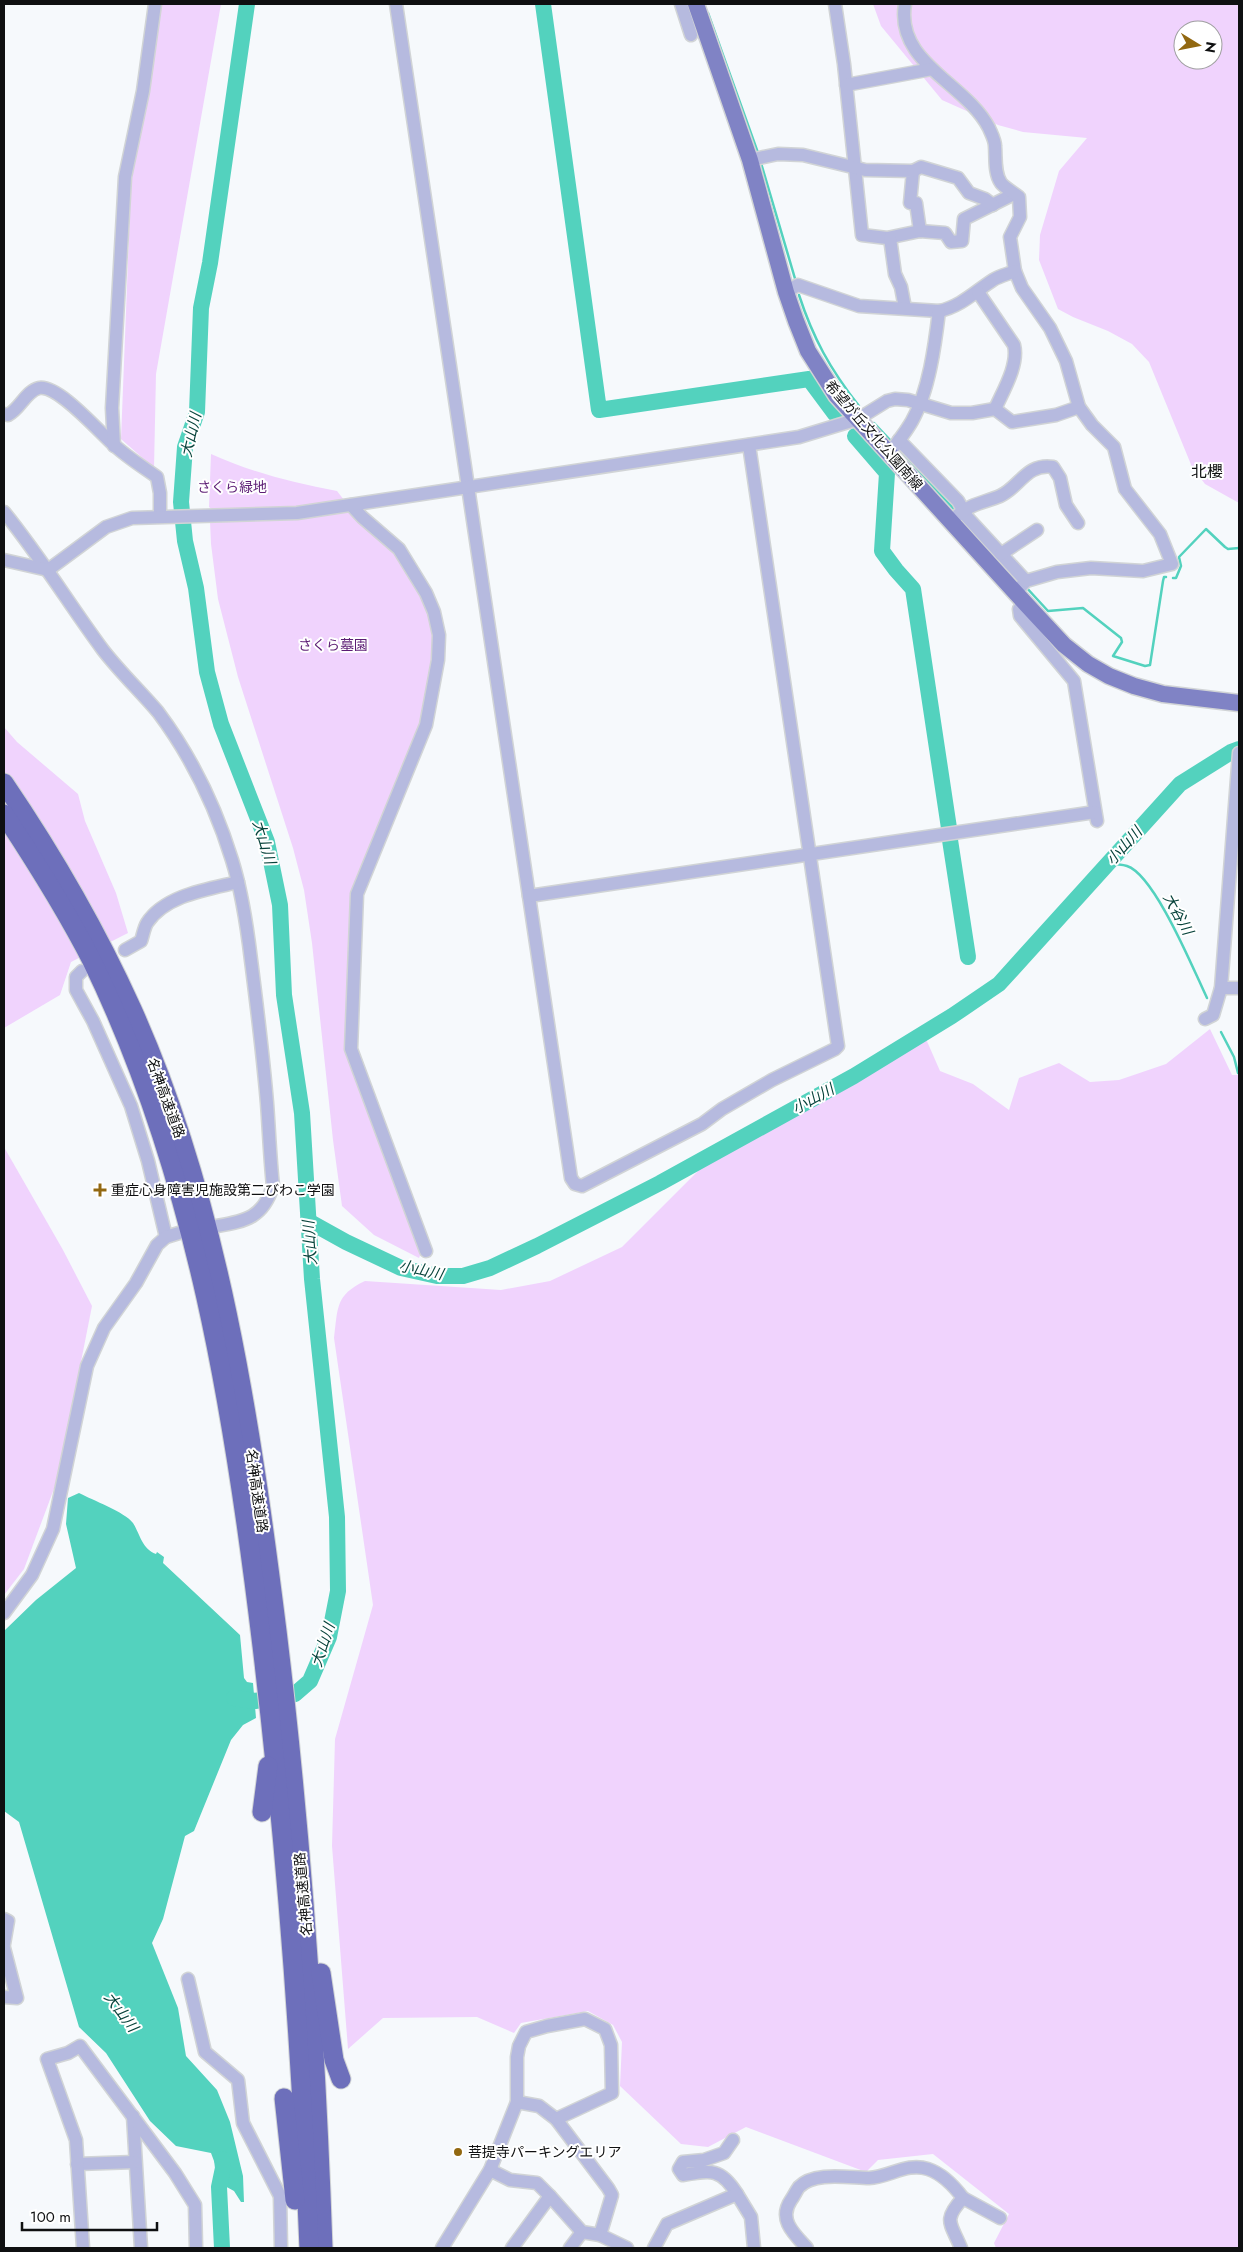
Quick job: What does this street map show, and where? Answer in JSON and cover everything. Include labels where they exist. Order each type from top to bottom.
[{"type":"highway","name":"名神高速道路","points":[[4,783],[65,878],[105,952],[134,1012],[163,1087],[185,1152],[215,1267],[236,1361],[260,1506],[279,1715],[296,1804],[312,2001],[323,2248]]},
{"type":"highway","name":"名神高速道路","points":[[4,814],[55,894],[90,958],[145,1084],[170,1157],[202,1280],[232,1428],[253,1566],[275,1681]]},
{"type":"highway","name":"名神高速道路","points":[[279,1715],[282,1826],[295,1987],[309,2248]]},
{"type":"highway","points":[[262,1812],[269,1757],[279,1715]]},
{"type":"highway","points":[[296,1804],[334,2060],[341,2079]]},
{"type":"highway","points":[[284,2098],[300,2248]]},
{"type":"main road","name":"希望が丘文化公園南線","points":[[696,4],[750,160],[786,292],[808,351],[836,395],[950,522],[1022,592],[1064,644],[1088,664],[1109,676],[1134,686],[1163,694],[1239,703]]},
{"type":"street","points":[[114,446],[112,408],[125,177],[143,91],[155,4]]},
{"type":"street","points":[[396,4],[571,1178],[574,1184],[582,1186],[702,1124],[722,1109],[772,1080],[838,1046],[749,445]]},
{"type":"street","points":[[681,4],[691,35]]},
{"type":"street","points":[[835,4],[846,85],[862,235],[890,238],[920,231],[945,233],[951,242],[962,241],[964,220],[1014,194]]},
{"type":"street","points":[[905,4],[906,33],[910,44],[932,69],[978,112],[988,127],[995,144],[996,165],[1001,183],[1019,197],[1020,216],[1010,237],[1015,271],[1022,288],[1050,328],[1066,361],[1079,407],[1092,425],[1114,447],[1125,489],[1160,534],[1172,564],[1143,571],[1073,569],[1022,592]]},
{"type":"street","points":[[846,85],[932,69]]},
{"type":"street","points":[[750,160],[778,154],[803,155],[855,166],[865,170],[913,171],[921,167],[958,178],[969,193],[985,199],[993,205]]},
{"type":"street","points":[[913,171],[910,202],[916,203],[920,231]]},
{"type":"street","points":[[890,238],[895,274],[901,287],[905,308]]},
{"type":"street","points":[[786,292],[798,285],[859,306],[939,311],[947,309],[978,292],[994,279],[1015,271]]},
{"type":"street","points":[[978,292],[1014,345],[1016,351],[1009,377],[995,409]]},
{"type":"street","points":[[888,455],[912,422],[920,404],[936,340],[939,311]]},
{"type":"street","points":[[4,414],[12,413],[38,388],[52,390],[82,413],[114,446],[157,477],[162,516]]},
{"type":"street","points":[[4,560],[48,570],[106,526],[132,518],[298,513],[799,437],[858,418],[887,401],[895,399],[951,413],[972,413],[995,409],[1012,422],[1056,415],[1079,407]]},
{"type":"street","points":[[529,896],[810,855],[1096,817],[1078,692],[1074,681],[1020,616],[1022,592],[1001,554],[963,510],[958,501],[899,440]]},
{"type":"street","points":[[950,522],[963,510],[1002,495],[1028,472],[1046,466],[1053,467],[1060,478],[1066,505],[1078,522]]},
{"type":"street","points":[[351,504],[362,517],[399,549],[426,593],[434,612],[439,635],[438,660],[426,725],[357,894],[351,1049],[426,1251]]},
{"type":"street","points":[[4,512],[48,570],[111,660],[156,711],[191,762],[217,818],[238,882],[254,981],[267,1101],[273,1186],[269,1198],[252,1217],[243,1222],[217,1226]]},
{"type":"street","points":[[1001,554],[1037,530]]},
{"type":"street","points":[[1205,1019],[1213,1015],[1221,988],[1239,753]]},
{"type":"street","points":[[125,950],[141,941],[146,925],[151,918],[172,902],[190,893],[238,882]]},
{"type":"street","points":[[4,1613],[32,1575],[53,1529],[87,1366],[97,1341],[136,1283],[157,1245],[172,1235],[131,1106],[93,1021],[76,990],[76,977],[82,971]]},
{"type":"street","points":[[1221,988],[1239,988]]},
{"type":"street","points":[[4,1919],[8,1921],[4,1946],[17,1998],[4,1997]]},
{"type":"street","points":[[188,1979],[205,2052],[238,2080],[243,2123],[280,2196],[281,2248]]},
{"type":"street","points":[[442,2248],[490,2170],[517,2102],[518,2046],[526,2032],[585,2019],[605,2029],[611,2045],[612,2093],[556,2119]]},
{"type":"street","points":[[83,2248],[76,2140],[59,2099],[54,2076],[47,2060],[80,2046],[133,2116],[196,2205],[196,2248]]},
{"type":"street","points":[[517,2102],[539,2106],[556,2119],[612,2195],[600,2235]]},
{"type":"street","points":[[133,2116],[141,2248]]},
{"type":"street","points":[[734,2140],[724,2153],[704,2160],[683,2162],[679,2169],[683,2175],[710,2170],[728,2179],[751,2217],[754,2248]]},
{"type":"street","points":[[77,2164],[136,2162]]},
{"type":"street","points":[[807,2248],[786,2222],[785,2209],[800,2187],[810,2180],[839,2176],[870,2178],[886,2175],[910,2166],[929,2169],[945,2178],[963,2198],[1000,2218]]},
{"type":"street","points":[[490,2170],[510,2180],[537,2183],[582,2232],[600,2235],[627,2248]]},
{"type":"street","points":[[654,2248],[667,2224],[737,2194]]},
{"type":"street","points":[[512,2248],[550,2196]]},
{"type":"street","points":[[961,2248],[950,2222],[950,2214],[963,2198]]},
{"type":"street","points":[[570,2248],[582,2232]]},
{"type":"green space","points":[[161,4],[221,4],[156,374],[154,468],[121,439],[131,184]]},
{"type":"green space","points":[[873,4],[1239,4],[1239,503],[1205,484],[1192,467],[1149,362],[1132,344],[1058,309],[1039,260],[1040,235],[1059,171],[1087,138],[1023,132],[998,125],[942,100],[881,26]]},
{"type":"green space","name":"さくら緑地","points":[[211,454],[272,476],[337,491],[344,500],[297,508],[213,510],[209,507]]},
{"type":"green space","name":"さくら墓園","points":[[350,512],[396,552],[428,610],[434,633],[434,656],[422,723],[352,895],[348,1050],[421,1253],[419,1258],[374,1235],[342,1206],[312,943],[304,890],[293,848],[238,677],[218,599],[211,544],[210,521],[302,518]]},
{"type":"green space","points":[[4,727],[17,742],[78,794],[85,821],[116,893],[128,933],[71,962],[60,995],[4,1028]]},
{"type":"green space","points":[[1210,1029],[1232,1075],[1239,1075],[1239,2248],[996,2248],[994,2243],[1009,2214],[933,2154],[878,2160],[866,2172],[746,2127],[708,2147],[681,2144],[620,2086],[622,2042],[613,2025],[588,2011],[521,2023],[514,2033],[477,2017],[383,2018],[348,2049],[332,1846],[335,1739],[373,1605],[334,1338],[338,1310],[343,1297],[355,1286],[365,1281],[501,1290],[550,1281],[622,1247],[702,1167],[926,1039],[940,1071],[973,1084],[1009,1110],[1019,1078],[1059,1063],[1090,1082],[1119,1080],[1166,1064]]},
{"type":"green space","points":[[4,1147],[63,1250],[92,1306],[58,1478],[24,1569],[4,1595]]},
{"type":"water","points":[[79,1493],[129,1519],[147,1549],[156,1554],[157,1552],[164,1557],[163,1563],[240,1635],[244,1678],[247,1682],[253,1683],[256,1718],[243,1725],[231,1740],[194,1831],[185,1836],[163,1919],[152,1943],[178,2008],[186,2056],[217,2090],[230,2122],[243,2176],[244,2202],[241,2202],[234,2191],[223,2185],[211,2153],[176,2146],[150,2121],[106,2053],[79,2027],[19,1822],[4,1811],[4,1631],[36,1600],[76,1568],[66,1524],[68,1498]]},
{"type":"waterway","name":"大山川","points":[[234,1698],[255,1701],[295,1694],[310,1681],[329,1637],[338,1591],[337,1517],[312,1279],[302,1113],[284,995],[280,905],[267,842],[221,724],[207,672],[196,588],[185,541],[181,502],[185,447],[197,412],[201,308],[210,263],[247,4]]},
{"type":"waterway","points":[[543,4],[599,410],[809,379],[835,414]]},
{"type":"waterway","points":[[708,13],[758,153]]},
{"type":"waterway","points":[[761,163],[796,282]]},
{"type":"waterway","points":[[799,295],[823,353],[859,406]]},
{"type":"waterway","points":[[874,423],[892,442]]},
{"type":"waterway","points":[[855,436],[887,473],[882,551],[913,589],[949,828]]},
{"type":"waterway","points":[[899,451],[955,510]]},
{"type":"waterway","points":[[1173,578],[1176,578],[1181,566],[1179,557],[1206,529],[1228,549],[1239,548]]},
{"type":"waterway","points":[[1025,586],[1048,611],[1083,608],[1121,638],[1122,642],[1113,656],[1145,666],[1150,665],[1163,581],[1164,577],[1166,577]]},
{"type":"waterway","name":"小山川","points":[[310,1222],[346,1242],[401,1268],[437,1276],[463,1276],[490,1268],[537,1246],[660,1183],[854,1076],[952,1016],[999,984],[1180,784],[1231,752],[1239,749]]},
{"type":"waterway","points":[[950,840],[968,957]]},
{"type":"waterway","name":"大谷川","points":[[1107,864],[1127,866],[1138,873],[1149,887],[1173,925],[1207,998]]},
{"type":"waterway","name":"大谷川","points":[[1221,1032],[1234,1057],[1238,1073]]},
{"type":"waterway","name":"大山川","points":[[222,2159],[223,2168],[219,2187],[222,2248]]},
{"type":"place","name":"重症心身障害児施設第二びわこ学園","points":[[100,1190]]},
{"type":"place","name":"菩提寺パーキングエリア","points":[[458,2152]]},
{"type":"district","name":"北櫻","points":[[1207,471]]}]
